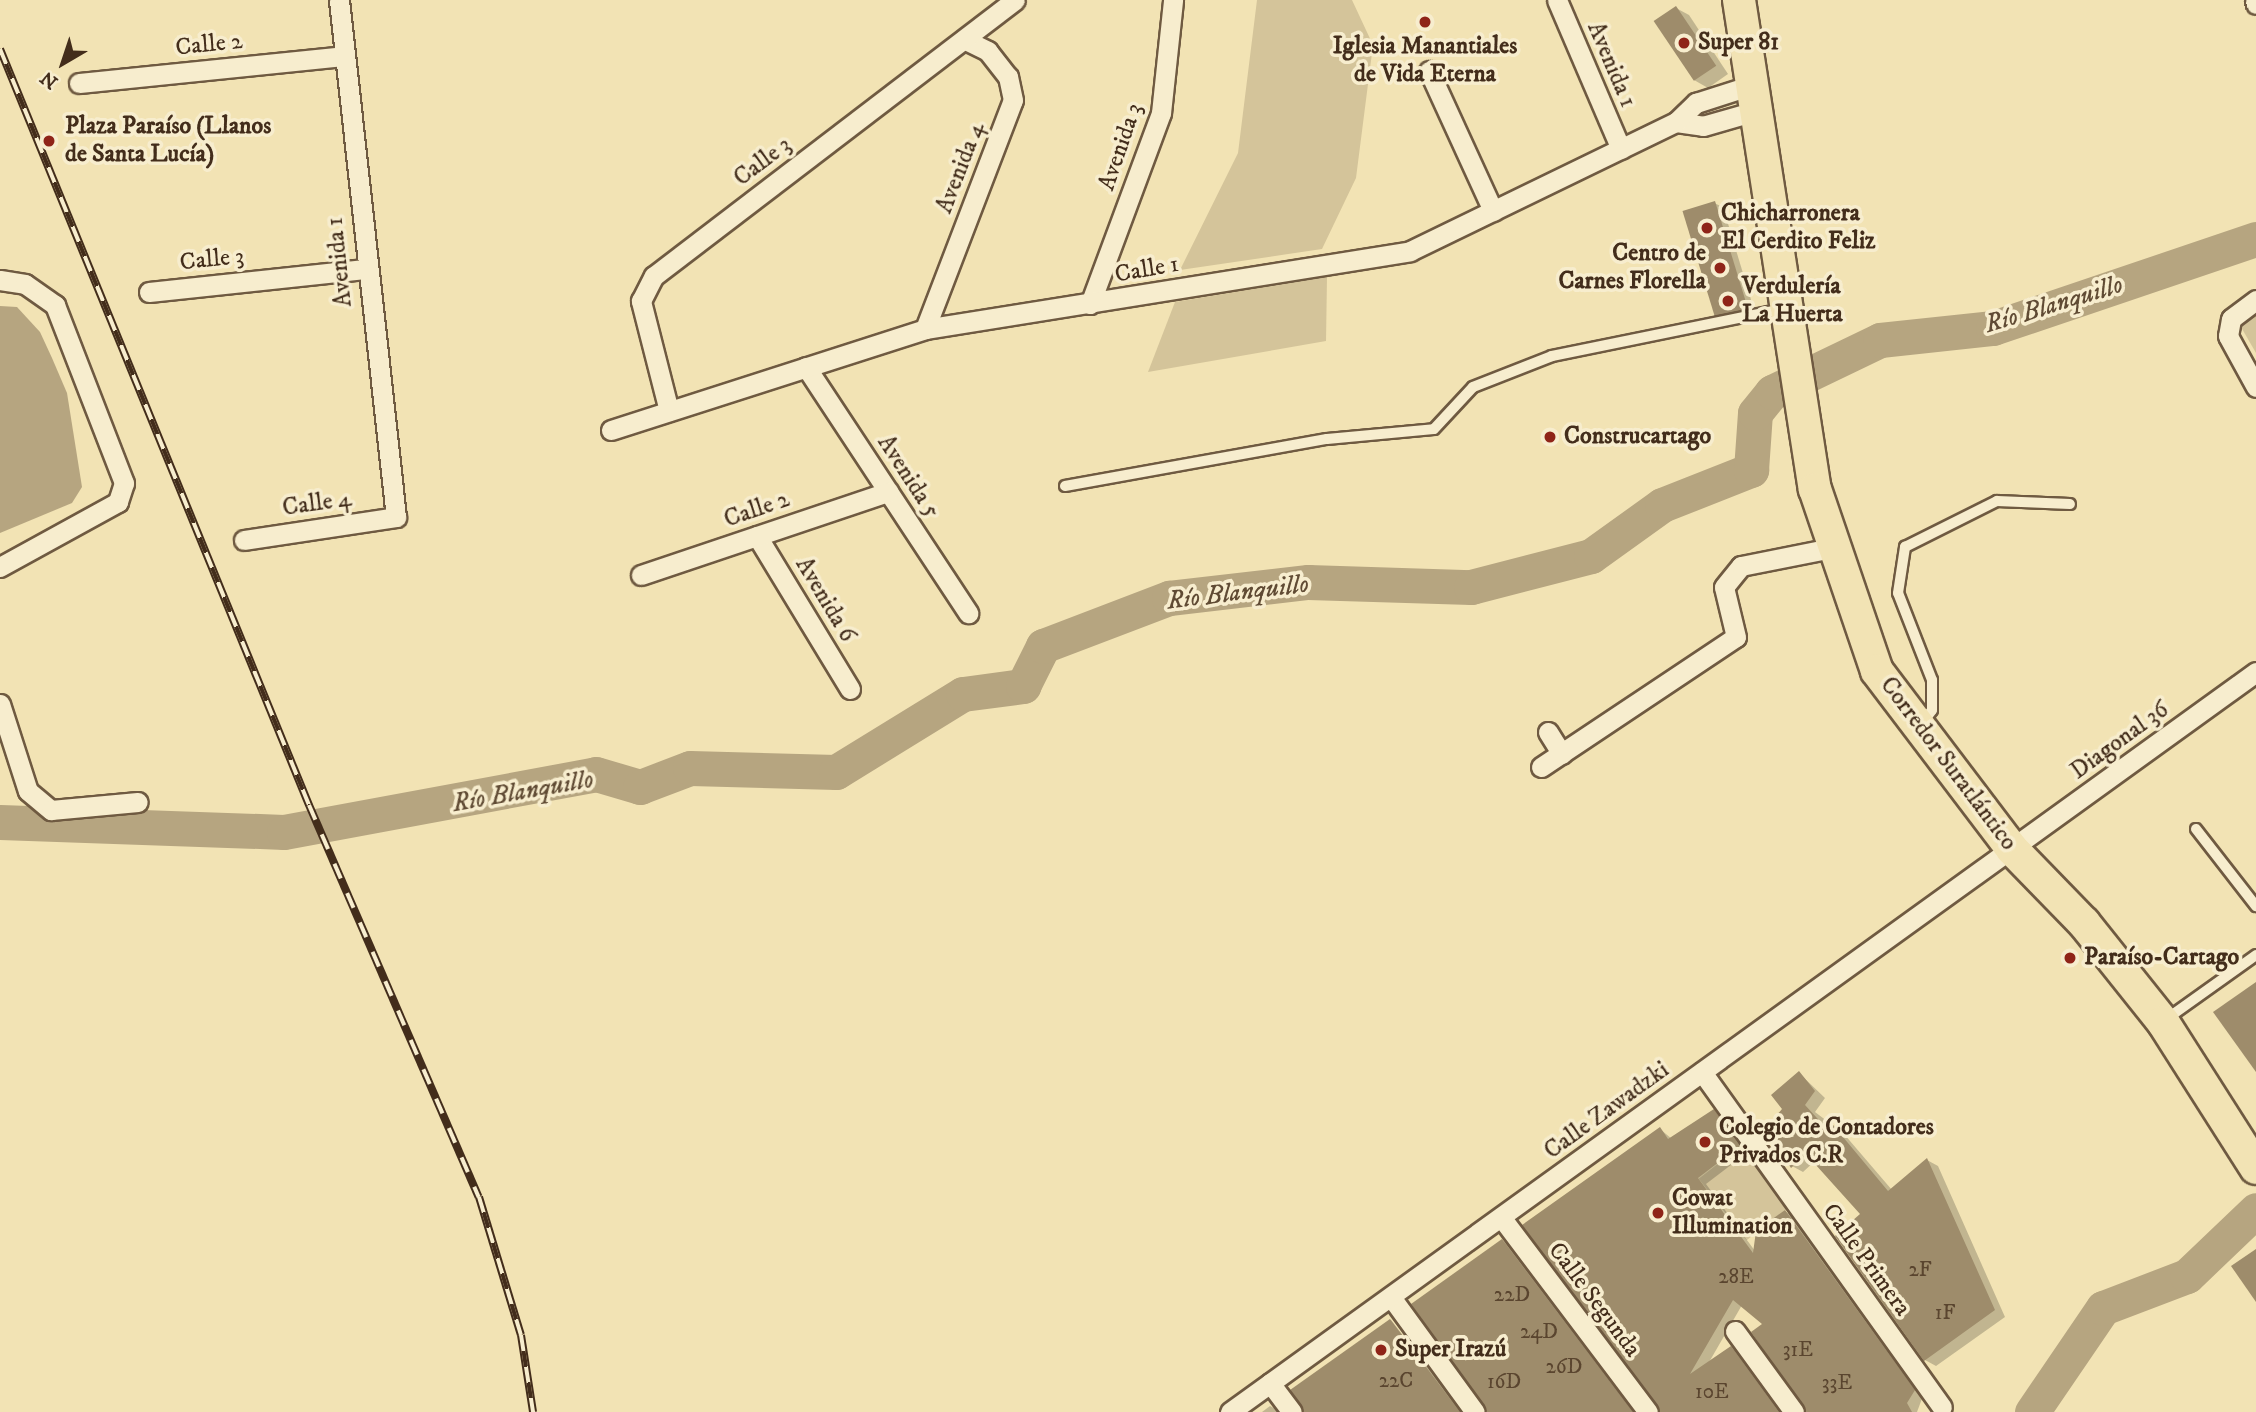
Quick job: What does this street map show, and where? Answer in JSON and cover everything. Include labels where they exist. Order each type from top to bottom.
[{"type":"main road","name":"Corredor Suratlántico","points":[[1739,0],[1815,489],[1832,548],[1877,671],[1918,730],[2012,849],[2084,923],[2164,1022],[2252,1162]]},
{"type":"street","name":"Avenida 1","points":[[339,0],[365,269],[396,517]]},
{"type":"street","name":"Calle 3","points":[[669,411],[641,301],[653,276],[1015,0]]},
{"type":"street","name":"Avenida 3","points":[[1090,304],[1161,113],[1173,0]]},
{"type":"street","name":"Avenida 1","points":[[1557,0],[1621,149]]},
{"type":"street","name":"Avenida 4","points":[[925,329],[1013,100],[1008,77],[988,51],[965,40]]},
{"type":"street","name":"Calle 2","points":[[79,83],[344,56]]},
{"type":"street","points":[[1429,71],[1493,211]]},
{"type":"street","name":"Calle 1","points":[[611,430],[925,329],[1410,251],[1676,122],[1703,125],[1754,98]]},
{"type":"street","name":"Calle 3","points":[[149,292],[365,269]]},
{"type":"street","points":[[0,280],[25,284],[55,305],[124,483],[118,502],[0,567]]},
{"type":"street","points":[[2256,300],[2231,319],[2228,336],[2256,387]]},
{"type":"street","name":"Avenida 5","points":[[806,367],[968,613]]},
{"type":"street","name":"Calle 2","points":[[641,576],[888,492]]},
{"type":"street","name":"Calle 4","points":[[244,540],[396,517]]},
{"type":"street","name":"Avenida 6","points":[[757,536],[850,689]]},
{"type":"street","points":[[1541,768],[1736,637],[1724,587],[1741,566],[1832,548]]},
{"type":"street","name":"Diagonal 36","points":[[2012,849],[2256,672]]},
{"type":"street","points":[[0,704],[28,791],[51,810],[138,802]]},
{"type":"street","points":[[1548,733],[1562,754]]},
{"type":"street","name":"Calle Zawadzki","points":[[1230,1412],[2012,849]]},
{"type":"street","name":"Calle Primera","points":[[1702,1072],[1942,1407]]},
{"type":"street","name":"Calle Segunda","points":[[1501,1217],[1648,1412]]},
{"type":"street","points":[[1391,1297],[1475,1412]]},
{"type":"street","points":[[1735,1331],[1794,1412]]},
{"type":"street","points":[[1270,1383],[1292,1412]]},
{"type":"lane","points":[[1065,486],[1327,439],[1434,429],[1474,387],[1552,356],[1787,308]]},
{"type":"lane","points":[[1918,730],[1932,710],[1932,680],[1898,593],[1905,547],[1997,501],[2070,504]]},
{"type":"lane","points":[[2196,830],[2256,906]]},
{"type":"lane","points":[[2164,1022],[2256,956]]},
{"type":"shaded area","points":[[1257,0],[1352,0],[1373,45],[1356,178],[1322,249],[1180,270],[1238,153]]},
{"type":"shaded area","points":[[1327,277],[1326,341],[1148,372],[1175,302]]},
{"type":"shaded area","points":[[0,306],[17,307],[40,332],[52,358],[67,393],[82,487],[72,503],[0,533]]},
{"type":"shaded area","points":[[2256,308],[2256,353],[2241,327]]},
{"type":"shaded area","points":[[1742,1145],[1790,1206],[1747,1240],[1699,1179]]},
{"type":"building","name":"Super 81","points":[[1676,6],[1716,66],[1694,81],[1654,21]]},
{"type":"building","points":[[1715,201],[1748,309],[1716,319],[1682,211]]},
{"type":"building","points":[[2256,982],[2256,1072],[2213,1012]]},
{"type":"building","points":[[1799,1071],[1815,1091],[1805,1105],[1828,1130],[1833,1125],[1888,1191],[1927,1158],[1995,1310],[1924,1361],[1835,1236],[1860,1214],[1806,1154],[1791,1168],[1765,1129],[1782,1109],[1771,1095]]},
{"type":"building","points":[[1714,1109],[1740,1146],[1698,1178],[1753,1253],[1756,1231],[1785,1210],[1915,1390],[1907,1403],[1912,1412],[1806,1412],[1751,1332],[1762,1324],[1733,1300],[1690,1374],[1731,1346],[1779,1412],[1660,1412],[1522,1225],[1660,1127],[1668,1139]]},
{"type":"building","points":[[1502,1239],[1633,1412],[1487,1412],[1411,1304]]},
{"type":"building","points":[[2256,1249],[2256,1302],[2231,1266]]},
{"type":"building","points":[[1390,1319],[1460,1412],[1304,1412],[1290,1390]]},
{"type":"waterway","name":"Río Blanquillo","points":[[0,822],[284,832],[596,774],[640,787],[690,768],[836,772],[963,694],[1023,686],[1043,646],[1169,598],[1308,582],[1471,587],[1591,556],[1662,505],[1751,470],[1755,413],[1772,392],[1880,340],[1993,328],[2256,239]]},
{"type":"waterway","points":[[2032,1412],[2103,1308],[2187,1276],[2256,1210]]},
{"type":"railway","points":[[0,49],[309,805],[479,1197],[521,1335],[533,1412]]},
{"type":"place","name":"Iglesia Manantiales de Vida Eterna","points":[[1425,22]]},
{"type":"place","name":"Super 81","points":[[1684,43]]},
{"type":"place","name":"Plaza Paraíso (Llanos de Santa Lucía)","points":[[49,141]]},
{"type":"place","name":"Chicharronera El Cerdito Feliz","points":[[1707,228]]},
{"type":"place","name":"Centro de Carnes Florella","points":[[1720,268]]},
{"type":"place","name":"Verdulería La Huerta","points":[[1728,301]]},
{"type":"place","name":"Construcartago","points":[[1550,437]]},
{"type":"place","name":"Paraíso-Cartago","points":[[2070,958]]},
{"type":"place","name":"Colegio de Contadores Privados C.R","points":[[1705,1142]]},
{"type":"place","name":"Cowat Illumination","points":[[1658,1213]]},
{"type":"place","name":"Super Irazú","points":[[1381,1350]]}]
